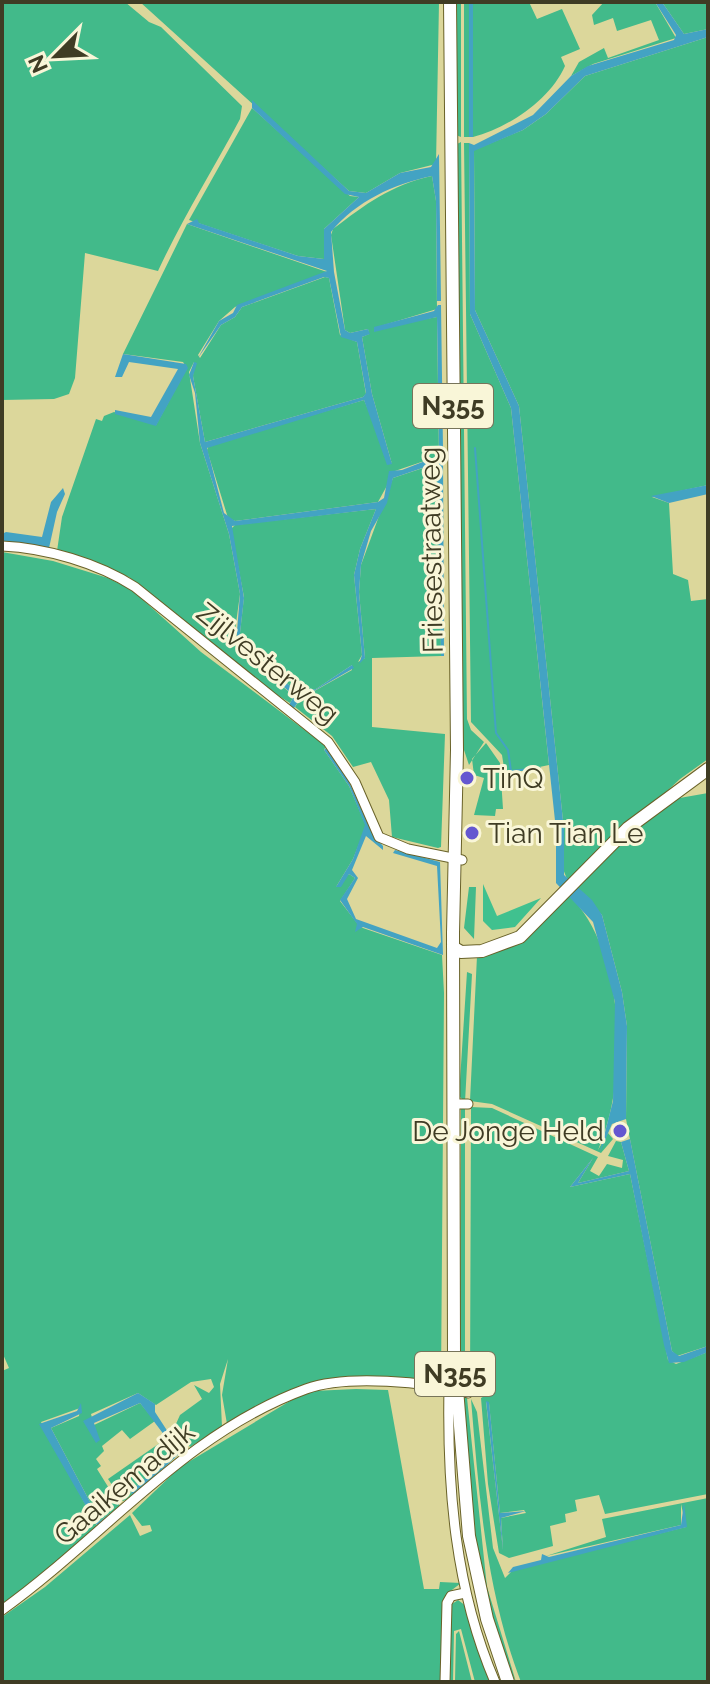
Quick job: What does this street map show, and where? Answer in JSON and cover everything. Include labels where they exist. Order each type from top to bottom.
[{"type":"main road","name":"Friesestraatweg","points":[[450,2],[458,859],[456,1025],[461,1104],[452,1276],[458,1390],[474,1564],[508,1682]]},
{"type":"main road","points":[[458,947],[499,945],[525,934],[628,828],[708,769]]},
{"type":"street","name":"Zijlvesterweg","points":[[2,546],[53,554],[102,570],[135,587],[328,742],[355,782],[379,837],[398,847],[458,859]]},
{"type":"street","name":"Gaaikemadijk","points":[[2,1610],[58,1567],[179,1460],[305,1389],[341,1383],[458,1390]]},
{"type":"street","name":"Friesestraatweg","points":[[458,1390],[452,1498],[465,1593],[495,1682]]},
{"type":"street","points":[[445,1682],[447,1603],[453,1595],[465,1593]]},
{"type":"green space","points":[[2,2],[125,2],[149,22],[161,27],[242,106],[240,119],[158,271],[85,253],[75,378],[69,394],[54,399],[2,400]]},
{"type":"green space","points":[[140,2],[439,2],[436,164],[400,173],[366,193],[349,191]]},
{"type":"green space","points":[[454,2],[461,2],[461,137],[456,135]]},
{"type":"green space","points":[[464,2],[469,2],[469,137],[464,137]]},
{"type":"green space","points":[[473,2],[529,2],[537,19],[562,9],[580,49],[561,57],[565,66],[539,101],[514,120],[473,137]]},
{"type":"green space","points":[[604,2],[655,2],[676,38],[593,64],[571,76],[579,62],[604,48],[608,58],[659,40],[651,20],[617,31],[613,18],[594,25],[592,15]]},
{"type":"green space","points":[[662,2],[708,2],[708,29],[684,34]]},
{"type":"green space","points":[[708,37],[708,485],[652,497],[669,503],[673,574],[688,580],[691,601],[708,599],[708,759],[680,779],[572,879],[567,879],[561,864],[564,830],[519,406],[475,310],[474,150],[523,130],[546,114],[585,76]]},
{"type":"green space","points":[[252,108],[350,196],[359,197],[324,229],[324,259],[298,256],[189,220]]},
{"type":"green space","points":[[461,142],[467,719],[471,730],[484,742],[469,765],[461,741],[455,145]]},
{"type":"green space","points":[[464,143],[469,143],[470,314],[511,408],[549,765],[505,774],[502,755],[471,722]]},
{"type":"green space","points":[[432,176],[436,201],[437,309],[374,328],[437,317],[439,456],[395,471],[378,502],[235,521],[228,518],[207,450],[209,445],[364,400],[392,464],[372,394],[362,337],[369,334],[368,329],[350,333],[345,330],[331,235],[333,229],[380,196]]},
{"type":"green space","points":[[187,224],[327,272],[235,307],[219,321],[198,355],[200,358],[221,325],[235,317],[242,307],[325,277],[329,278],[340,335],[357,342],[366,394],[363,397],[205,442],[193,376],[194,362],[189,372],[200,443],[229,534],[240,594],[234,638],[249,659],[294,696],[290,703],[242,673],[129,577],[57,551],[62,517],[96,419],[102,421],[104,416],[114,412],[156,425],[187,368],[183,362],[123,354]]},
{"type":"green space","points":[[439,464],[441,656],[372,658],[372,727],[445,734],[441,847],[438,848],[392,837],[389,800],[371,762],[353,767],[332,736],[295,707],[300,699],[352,670],[352,665],[316,689],[298,692],[239,642],[244,597],[231,529],[235,525],[376,509],[360,549],[354,575],[362,655],[358,662],[365,658],[359,592],[361,565],[393,478]]},
{"type":"green space","points":[[2,552],[53,561],[108,578],[132,590],[201,652],[326,746],[324,750],[349,786],[366,826],[353,859],[336,887],[349,874],[355,878],[340,901],[360,927],[442,955],[444,993],[441,1380],[311,1382],[227,1424],[222,1395],[228,1359],[220,1384],[222,1427],[190,1447],[175,1426],[180,1415],[202,1399],[194,1385],[209,1393],[214,1387],[211,1379],[191,1382],[156,1405],[138,1393],[91,1414],[94,1425],[140,1403],[155,1421],[130,1439],[122,1430],[102,1446],[104,1451],[96,1459],[101,1466],[97,1469],[120,1506],[100,1521],[51,1428],[79,1416],[80,1408],[41,1422],[97,1526],[3,1604],[2,1371],[9,1368],[2,1352]]},
{"type":"green space","points":[[486,743],[500,763],[503,809],[496,809],[495,816],[474,815],[484,778],[474,775],[472,759]]},
{"type":"green space","points":[[708,793],[708,1346],[677,1356],[672,1351],[626,1119],[627,1026],[622,992],[602,915],[576,887],[614,847],[674,799]]},
{"type":"green space","points":[[483,884],[497,916],[541,898],[515,927],[492,930],[483,921]]},
{"type":"green space","points":[[469,887],[476,887],[474,939],[464,928]]},
{"type":"green space","points":[[569,895],[588,919],[602,949],[616,1017],[615,1088],[598,1150],[608,1133],[613,1139],[601,1153],[492,1104],[470,1101],[477,956],[509,947]]},
{"type":"green space","points":[[467,972],[472,974],[465,1102],[459,1096]]},
{"type":"green space","points":[[471,1107],[492,1108],[598,1157],[590,1171],[599,1176],[607,1164],[622,1168],[623,1160],[608,1156],[616,1141],[621,1142],[629,1171],[578,1183],[593,1158],[570,1187],[630,1174],[668,1360],[676,1364],[708,1352],[708,1494],[605,1514],[599,1495],[575,1500],[577,1511],[565,1514],[566,1522],[550,1526],[553,1546],[509,1558],[499,1553],[488,1484],[481,1398],[488,1394],[486,1390],[470,1391]],"holes":[[[486,1402],[489,1403],[500,1513],[524,1510],[526,1513],[501,1518],[503,1550]]]},
{"type":"green space","points":[[461,1108],[465,1108],[465,1366],[460,1365]]},
{"type":"green space","points":[[388,1390],[424,1589],[439,1589],[440,1582],[461,1583],[448,1593],[442,1682],[2,1682],[2,1617],[45,1587],[130,1515],[140,1536],[152,1531],[150,1525],[142,1526],[132,1513],[180,1467],[295,1398],[313,1391]]},
{"type":"green space","points":[[462,1398],[467,1398],[487,1587],[516,1682],[503,1657],[476,1555]]},
{"type":"green space","points":[[471,1399],[477,1412],[493,1548],[505,1578],[514,1569],[686,1527],[681,1504],[681,1525],[546,1556],[606,1537],[602,1519],[708,1498],[708,1682],[521,1682],[509,1648],[492,1578],[481,1507]]},
{"type":"green space","points":[[167,1438],[175,1453],[131,1491],[133,1497],[123,1501],[108,1479]]},
{"type":"green space","points":[[458,1600],[466,1606],[491,1682],[475,1682],[461,1629],[454,1631],[453,1682],[448,1682],[449,1606]]},
{"type":"green space","points":[[459,1631],[472,1682],[455,1682],[456,1634]]},
{"type":"water","points":[[469,2],[473,2],[473,137],[469,137]]},
{"type":"water","points":[[655,2],[662,2],[684,34],[708,29],[708,37],[585,76],[546,114],[523,130],[474,151],[475,310],[519,406],[564,830],[564,875],[592,900],[602,915],[622,992],[627,1026],[626,1119],[612,1124],[600,1152],[613,1101],[615,1002],[593,922],[556,883],[556,830],[511,408],[470,314],[469,143],[474,145],[533,115],[571,76],[588,66],[674,40],[676,35]]},
{"type":"water","points":[[252,100],[349,191],[366,193],[400,173],[431,167],[439,154],[441,301],[437,301],[436,201],[432,176],[377,195],[352,211],[331,232],[334,272],[345,330],[350,333],[368,329],[370,334],[362,337],[372,394],[392,464],[387,465],[364,400],[207,448],[224,513],[235,521],[378,502],[384,498],[389,471],[402,470],[443,454],[444,656],[441,656],[437,463],[393,478],[387,503],[371,531],[361,565],[359,592],[365,658],[359,664],[362,655],[354,575],[360,549],[376,509],[232,526],[244,598],[239,642],[298,692],[316,689],[352,665],[354,668],[300,699],[294,708],[289,705],[294,696],[236,644],[240,594],[229,534],[200,443],[195,393],[189,375],[194,362],[197,363],[193,376],[205,442],[363,397],[366,393],[357,342],[341,337],[329,278],[324,277],[242,307],[235,317],[221,325],[198,358],[219,321],[233,313],[237,305],[327,271],[187,224],[197,219],[199,223],[298,256],[324,259],[324,229],[359,197],[345,194],[252,108]]},
{"type":"water","points":[[441,305],[443,449],[439,449],[437,317],[374,332],[374,327],[434,311]]},
{"type":"water","points":[[123,354],[186,364],[188,368],[156,426],[115,414],[115,410],[151,417],[178,369],[129,362],[122,377],[115,377]]},
{"type":"water","points":[[708,485],[708,494],[669,503],[651,496]]},
{"type":"water","points":[[63,488],[65,494],[57,512],[49,548],[2,543],[2,534],[6,532],[42,537],[51,502]]},
{"type":"water","points":[[327,747],[346,775],[373,835],[383,846],[383,850],[366,836],[352,870],[358,878],[347,899],[356,919],[437,948],[441,942],[437,866],[393,853],[395,850],[440,862],[443,955],[363,927],[355,932],[357,924],[340,900],[355,878],[349,874],[341,887],[336,887],[353,859],[365,825],[349,786],[324,750]]},
{"type":"water","points":[[630,1139],[672,1351],[679,1356],[708,1346],[708,1352],[684,1362],[669,1363],[630,1174],[570,1187],[593,1158],[578,1183],[629,1171],[621,1142]]},
{"type":"water","points":[[138,1393],[155,1404],[155,1412],[181,1452],[133,1497],[131,1491],[174,1453],[174,1448],[140,1403],[94,1423],[100,1440],[96,1443],[83,1421]]},
{"type":"water","points":[[486,1401],[489,1402],[500,1513],[526,1511],[501,1518],[503,1551]]},
{"type":"water","points":[[81,1403],[82,1413],[51,1428],[100,1521],[120,1506],[98,1527],[39,1424],[77,1411]]},
{"type":"water","points":[[684,1503],[687,1527],[508,1573],[513,1567],[541,1560],[542,1554],[549,1557],[681,1525]]},
{"type":"waterway","points":[[475,448],[496,733],[508,750],[511,771],[540,768]]},
{"type":"place","name":"TinQ","points":[[467,778]]},
{"type":"place","name":"Tian Tian Le","points":[[472,833]]},
{"type":"place","name":"De Jonge Held","points":[[620,1131]]}]
